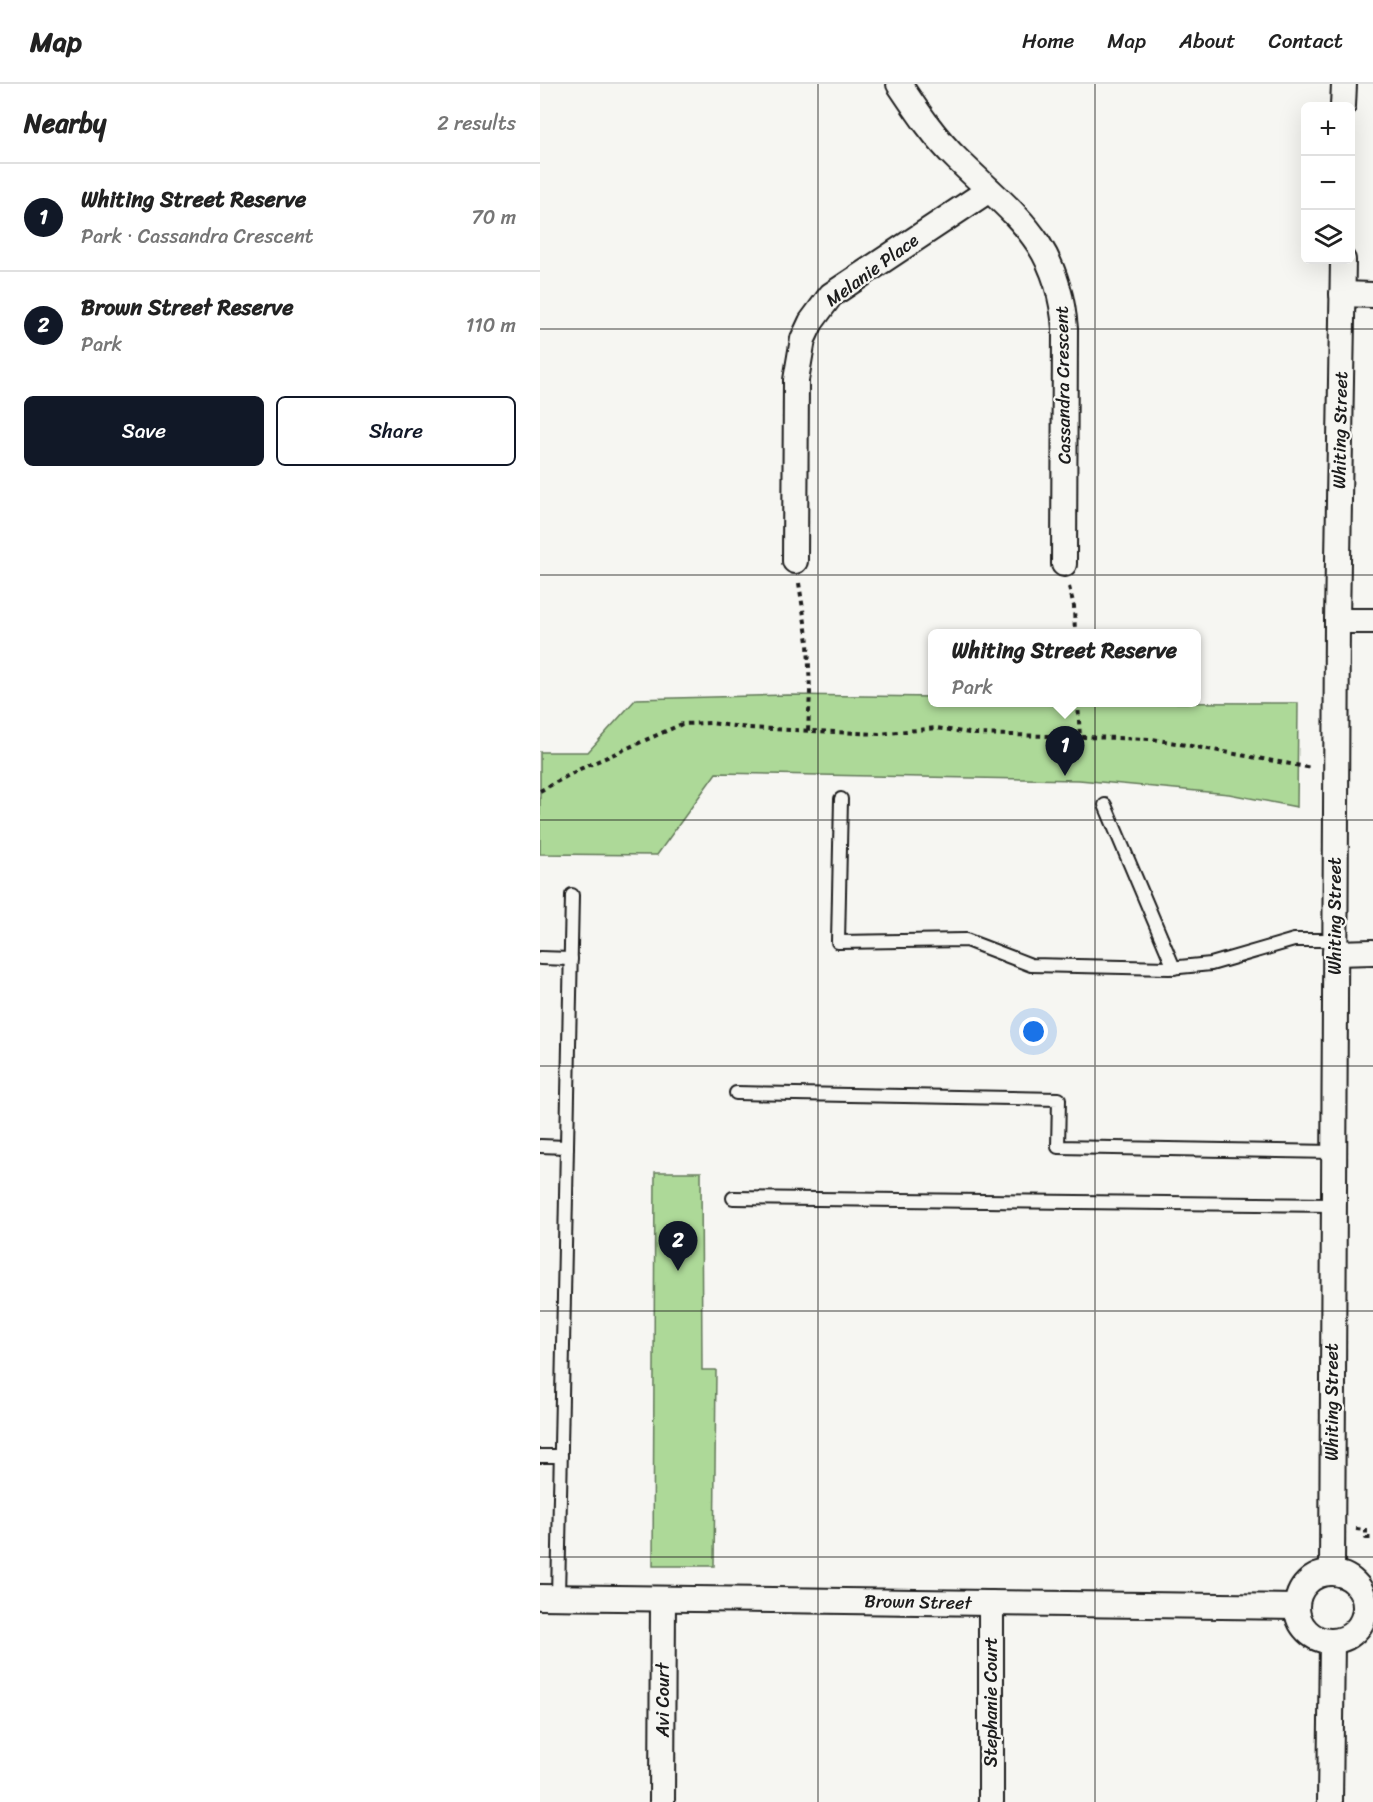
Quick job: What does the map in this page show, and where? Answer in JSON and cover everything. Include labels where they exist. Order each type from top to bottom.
[{"type":"street","name":"Cassandra Crescent","points":[[899,84],[942,143],[1032,233],[1052,270],[1064,308],[1064,564]]},
{"type":"street","points":[[1344,84],[1344,102]]},
{"type":"street","name":"Melanie Place","points":[[795,561],[796,380],[803,339],[811,321],[831,295],[989,190]]},
{"type":"street","name":"Whiting Street","points":[[1332,1572],[1337,621],[1343,264]]},
{"type":"street","points":[[1342,294],[1373,295]]},
{"type":"street","points":[[1337,621],[1373,621]]},
{"type":"street","points":[[1335,946],[1373,952]]},
{"type":"street","points":[[1332,1572],[1343,1574],[1359,1587],[1369,1607],[1356,1631],[1345,1639],[1332,1642],[1311,1636],[1303,1628],[1296,1607],[1301,1589],[1307,1582],[1314,1576],[1332,1572]]},
{"type":"street","name":"Brown Street","points":[[549,1597],[1296,1607]]},
{"type":"street","name":"Avi Court","points":[[662,1802],[663,1599]]},
{"type":"street","name":"Stephanie Court","points":[[991,1802],[992,1603]]},
{"type":"street","points":[[1330,1802],[1332,1642]]},
{"type":"lane","points":[[841,799],[838,942],[966,940],[1031,965],[1174,968],[1211,964],[1294,940],[1335,946]]},
{"type":"lane","points":[[1105,805],[1174,968]]},
{"type":"lane","points":[[549,1597],[561,1456],[572,895]]},
{"type":"lane","points":[[540,958],[571,959]]},
{"type":"lane","points":[[736,1093],[1059,1099],[1058,1147],[1334,1152]]},
{"type":"lane","points":[[540,1146],[567,1147]]},
{"type":"lane","points":[[733,1198],[1333,1206]]},
{"type":"lane","points":[[540,1456],[561,1456]]},
{"type":"path","points":[[795,561],[808,642],[810,692],[808,732]]},
{"type":"path","points":[[1064,564],[1074,606],[1075,629]]},
{"type":"path","points":[[1078,707],[1080,739]]},
{"type":"path","points":[[540,791],[580,769],[682,724],[710,723],[808,732],[879,734],[936,728],[976,734],[1080,739],[1153,739],[1304,768],[1336,768]]},
{"type":"green space","points":[[788,695],[928,697],[928,707],[1201,707],[1201,703],[1298,703],[1297,807],[1229,794],[1079,780],[716,773],[657,855],[540,854],[540,752],[588,752],[636,699]]},
{"type":"green space","points":[[655,1172],[701,1172],[702,1370],[716,1370],[714,1566],[653,1566]]},
{"type":"place","name":"Whiting Street Reserve","points":[[1065,776]]},
{"type":"place","name":"Brown Street Reserve","points":[[678,1271]]}]
